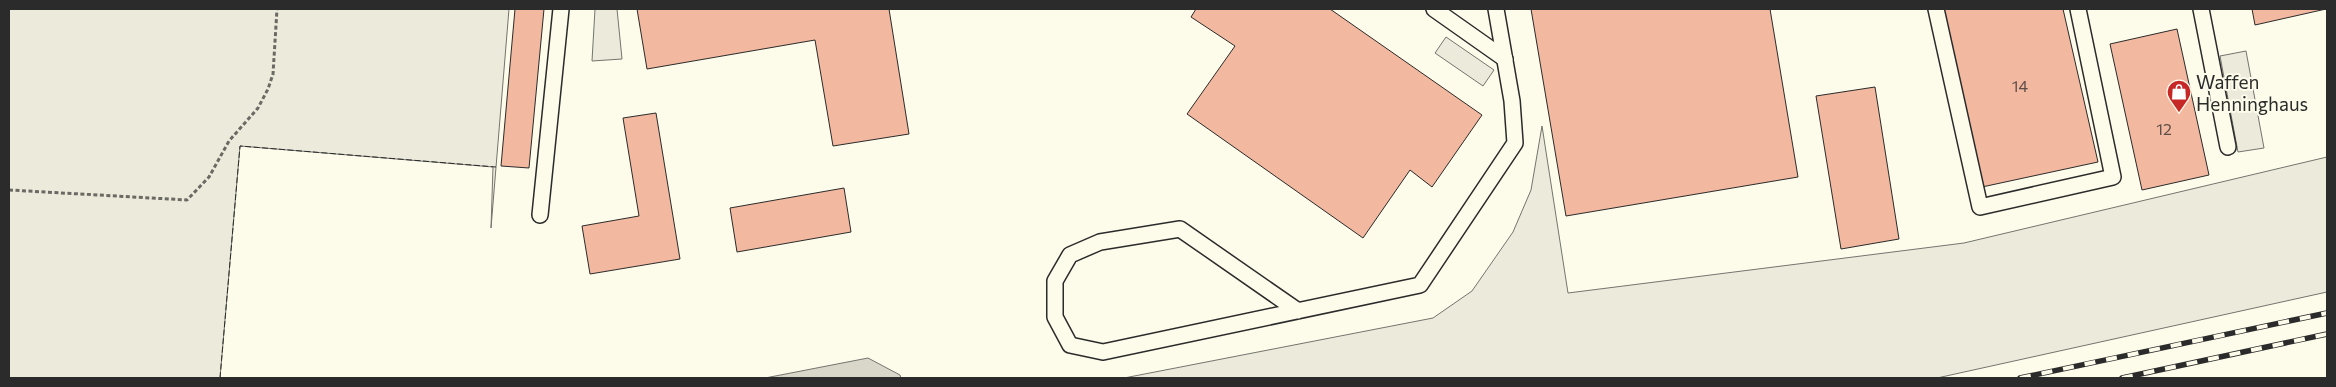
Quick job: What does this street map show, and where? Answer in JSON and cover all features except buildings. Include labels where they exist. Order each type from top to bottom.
[{"type":"lane","points":[[540,215],[561,9]]},
{"type":"lane","points":[[1434,9],[1505,59]]},
{"type":"lane","points":[[1298,311],[1180,229],[1100,242],[1070,256],[1055,281],[1055,317],[1070,345],[1103,352],[1298,311],[1420,285],[1515,143],[1512,101],[1496,9]]},
{"type":"lane","points":[[1936,9],[1980,207],[2113,177],[2078,9]]},
{"type":"lane","points":[[2201,9],[2228,147]]},
{"type":"path","points":[[9,190],[187,200],[208,177],[229,141],[258,108],[268,89],[273,74],[278,9]]},
{"type":"shaded area","points":[[9,9],[509,9],[491,228],[493,167],[240,146],[220,378],[9,378]]},
{"type":"shaded area","points":[[595,9],[617,9],[622,59],[592,61]]},
{"type":"shaded area","points":[[1446,37],[1494,70],[1483,86],[1435,53]]},
{"type":"shaded area","points":[[2246,51],[2264,148],[2238,152],[2220,56]]},
{"type":"shaded area","points":[[1542,126],[1568,293],[1964,243],[2327,157],[2327,292],[1937,378],[1124,378],[1433,318],[1472,291],[1513,232],[1531,190]]},
{"type":"shaded area","points":[[868,358],[900,375],[901,378],[765,378]]},
{"type":"railway","points":[[2020,378],[2327,313]]},
{"type":"railway","points":[[2122,378],[2327,334]]},
{"type":"fence","points":[[220,378],[240,146],[496,167]]},
{"type":"place","name":"Waffen Henninghaus","points":[[2179,113]]}]
